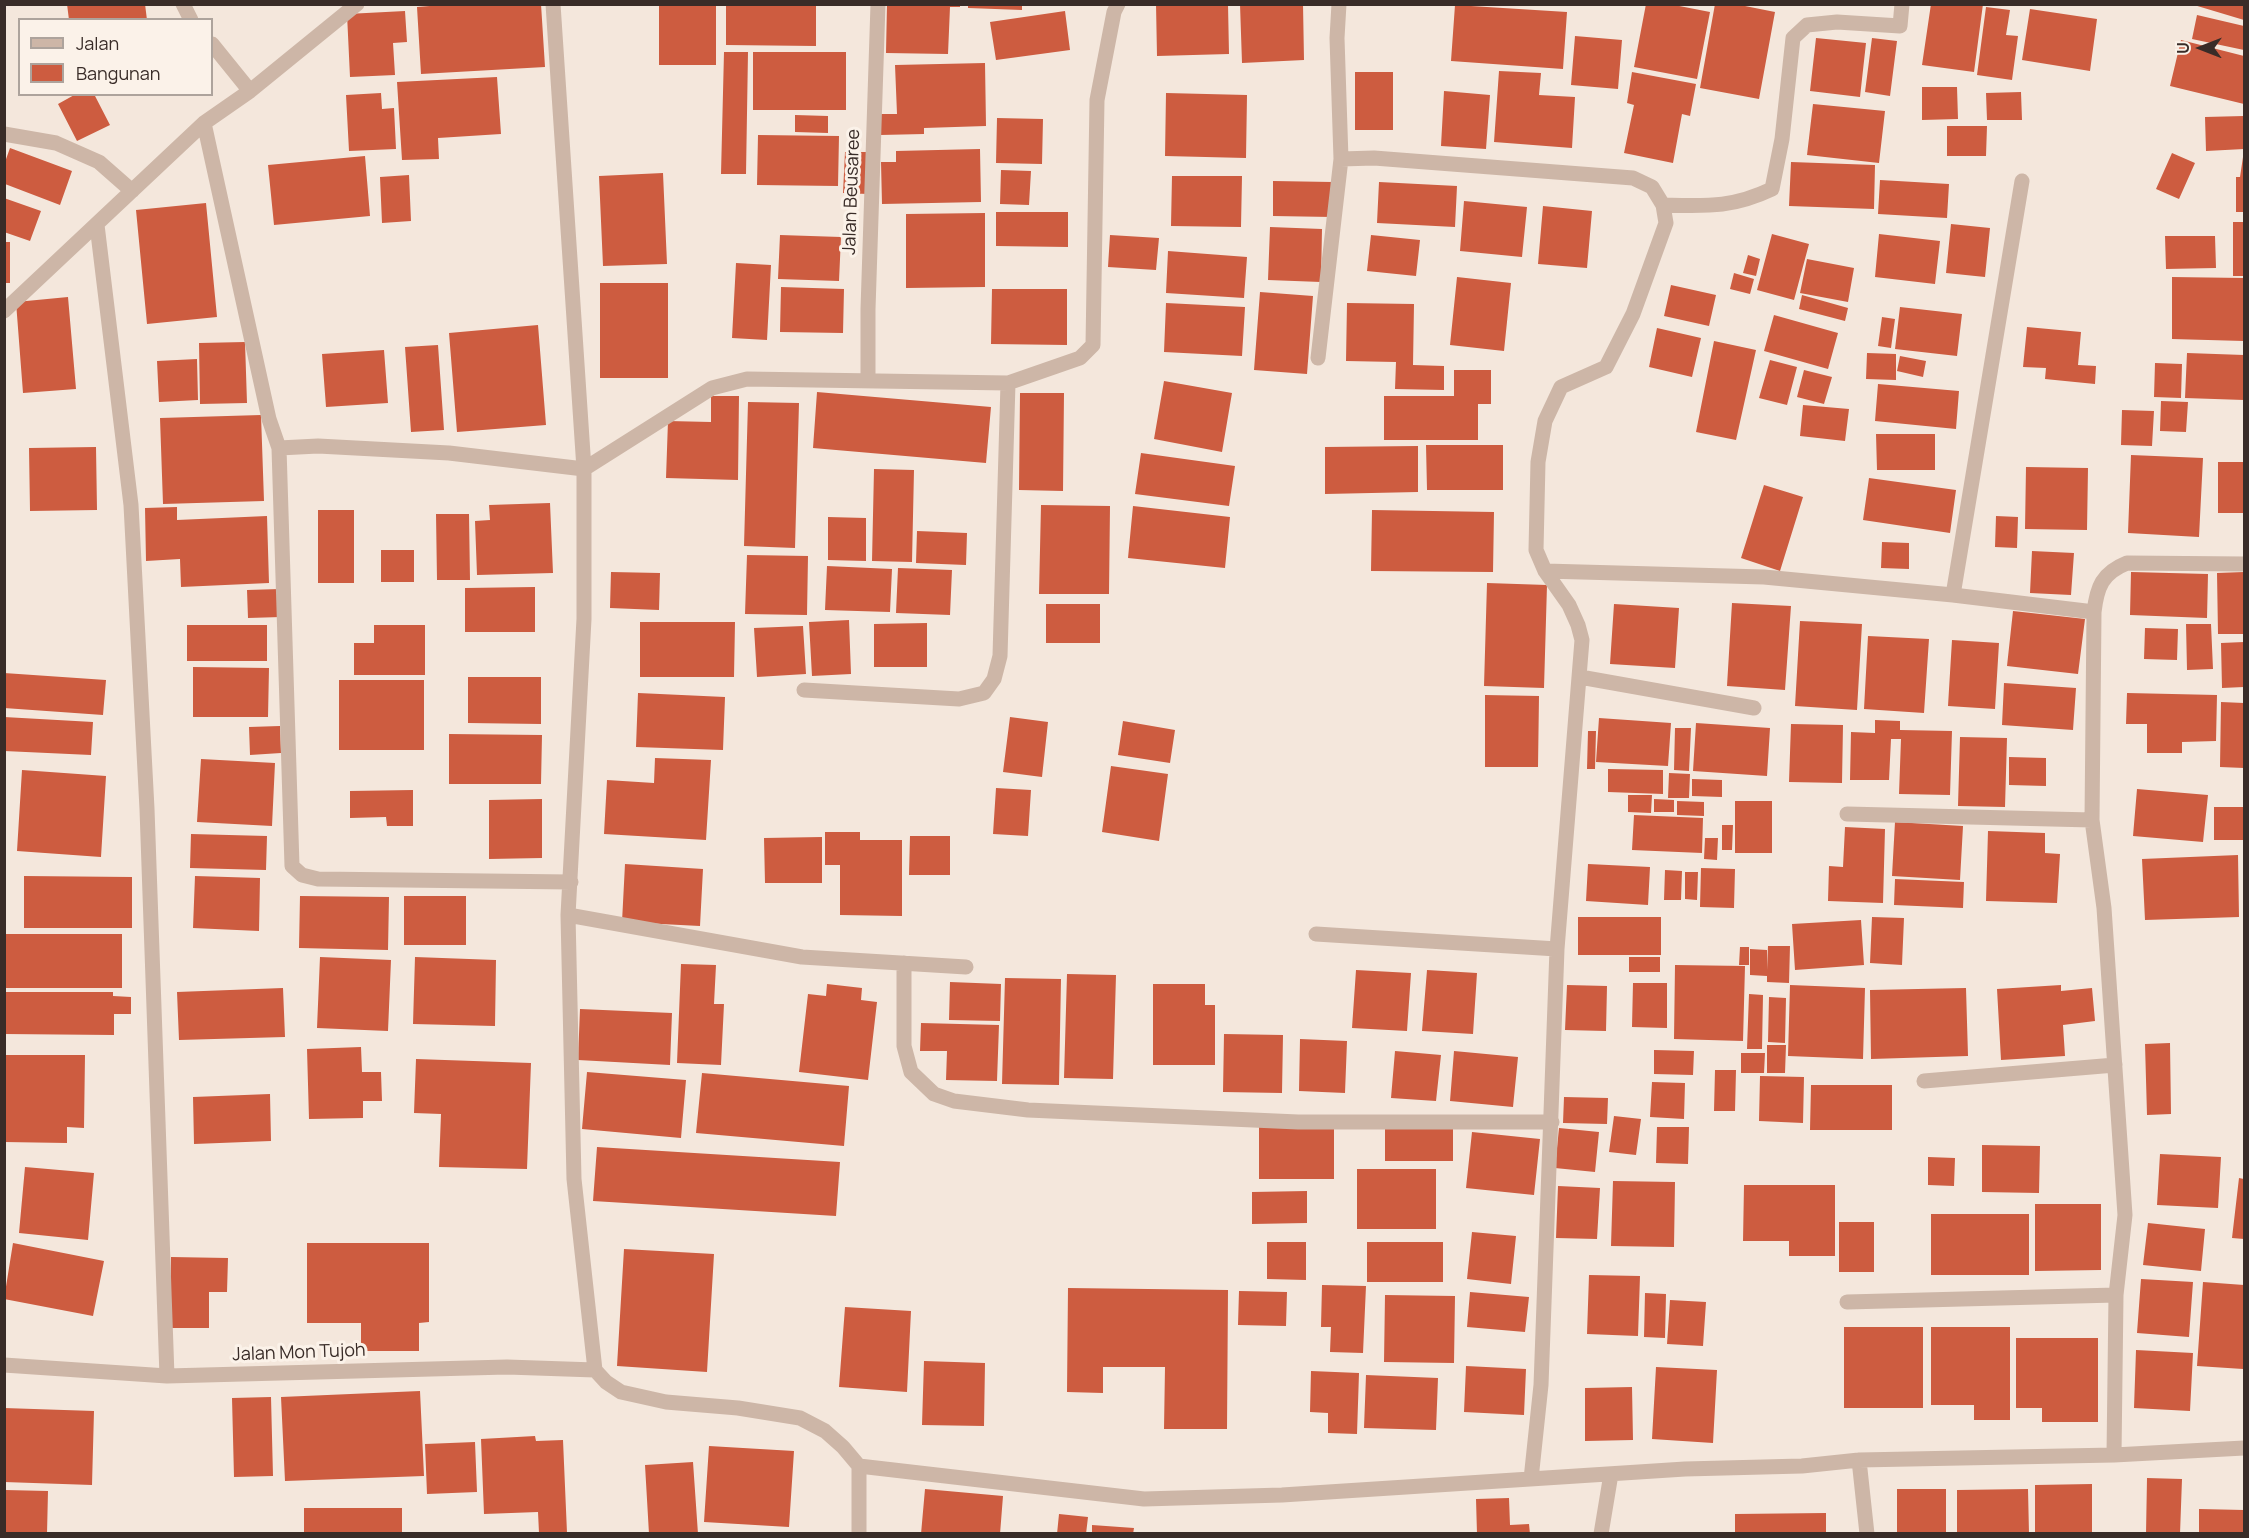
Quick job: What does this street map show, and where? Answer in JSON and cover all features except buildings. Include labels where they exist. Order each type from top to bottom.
[{"type":"street","points":[[183,4],[190,18]]},
{"type":"street","points":[[4,311],[204,123],[250,90],[357,4]]},
{"type":"street","points":[[553,4],[584,469],[584,619],[568,915],[574,1179],[595,1370],[606,1382],[621,1392],[666,1402],[738,1408],[800,1418],[825,1431],[859,1466],[859,1533]]},
{"type":"street","name":"Jalan Beusaree","points":[[868,381],[868,309],[878,4]]},
{"type":"street","points":[[279,448],[318,446],[449,453],[584,469],[712,388],[747,380],[1008,383],[1080,358],[1093,345],[1098,100],[1114,12],[1118,4]]},
{"type":"street","points":[[1318,358],[1341,159],[1337,38],[1339,4]]},
{"type":"street","points":[[1663,205],[1716,206],[1749,200],[1773,189],[1782,140],[1793,38],[1807,25],[1837,22],[1900,26],[1902,4]]},
{"type":"street","points":[[213,45],[250,90]]},
{"type":"street","points":[[204,123],[269,419],[279,448],[292,866],[302,875],[318,879],[571,882]]},
{"type":"street","points":[[4,135],[56,143],[99,162],[132,191]]},
{"type":"street","points":[[1341,159],[1374,158],[1633,178],[1652,187],[1663,205],[1665,223],[1633,314],[1606,367],[1561,387],[1545,421],[1538,462],[1536,550],[1545,571],[1569,606],[1582,640],[1557,949],[1541,1385],[1531,1479]]},
{"type":"street","points":[[1953,595],[2022,181]]},
{"type":"street","points":[[97,225],[131,505],[147,809],[167,1376]]},
{"type":"street","points":[[804,690],[959,699],[984,693],[994,679],[1000,656],[1008,383]]},
{"type":"street","points":[[2114,1455],[2115,1295],[2125,1215],[2104,908],[2092,820],[2096,593],[2106,576],[2127,563],[2244,564]]},
{"type":"street","points":[[1545,571],[1764,577],[1953,595],[2094,612]]},
{"type":"street","points":[[1580,676],[1754,708]]},
{"type":"street","points":[[1847,814],[2092,820]]},
{"type":"street","points":[[568,915],[802,957],[966,967]]},
{"type":"street","points":[[1316,934],[1557,949]]},
{"type":"street","points":[[904,963],[904,1046],[911,1071],[934,1094],[954,1101],[1028,1110],[1298,1122],[1552,1122]]},
{"type":"street","points":[[1924,1081],[2115,1065]]},
{"type":"street","points":[[1848,1302],[2115,1295]]},
{"type":"street","name":"Jalan Mon Tujoh","points":[[4,1365],[167,1376],[507,1367],[595,1370]]},
{"type":"street","points":[[859,1466],[1144,1498],[1282,1495],[1685,1469],[1802,1466],[1859,1460],[2114,1455],[2244,1448]]},
{"type":"street","points":[[1859,1460],[1867,1533]]},
{"type":"street","points":[[1600,1533],[1611,1474]]}]
